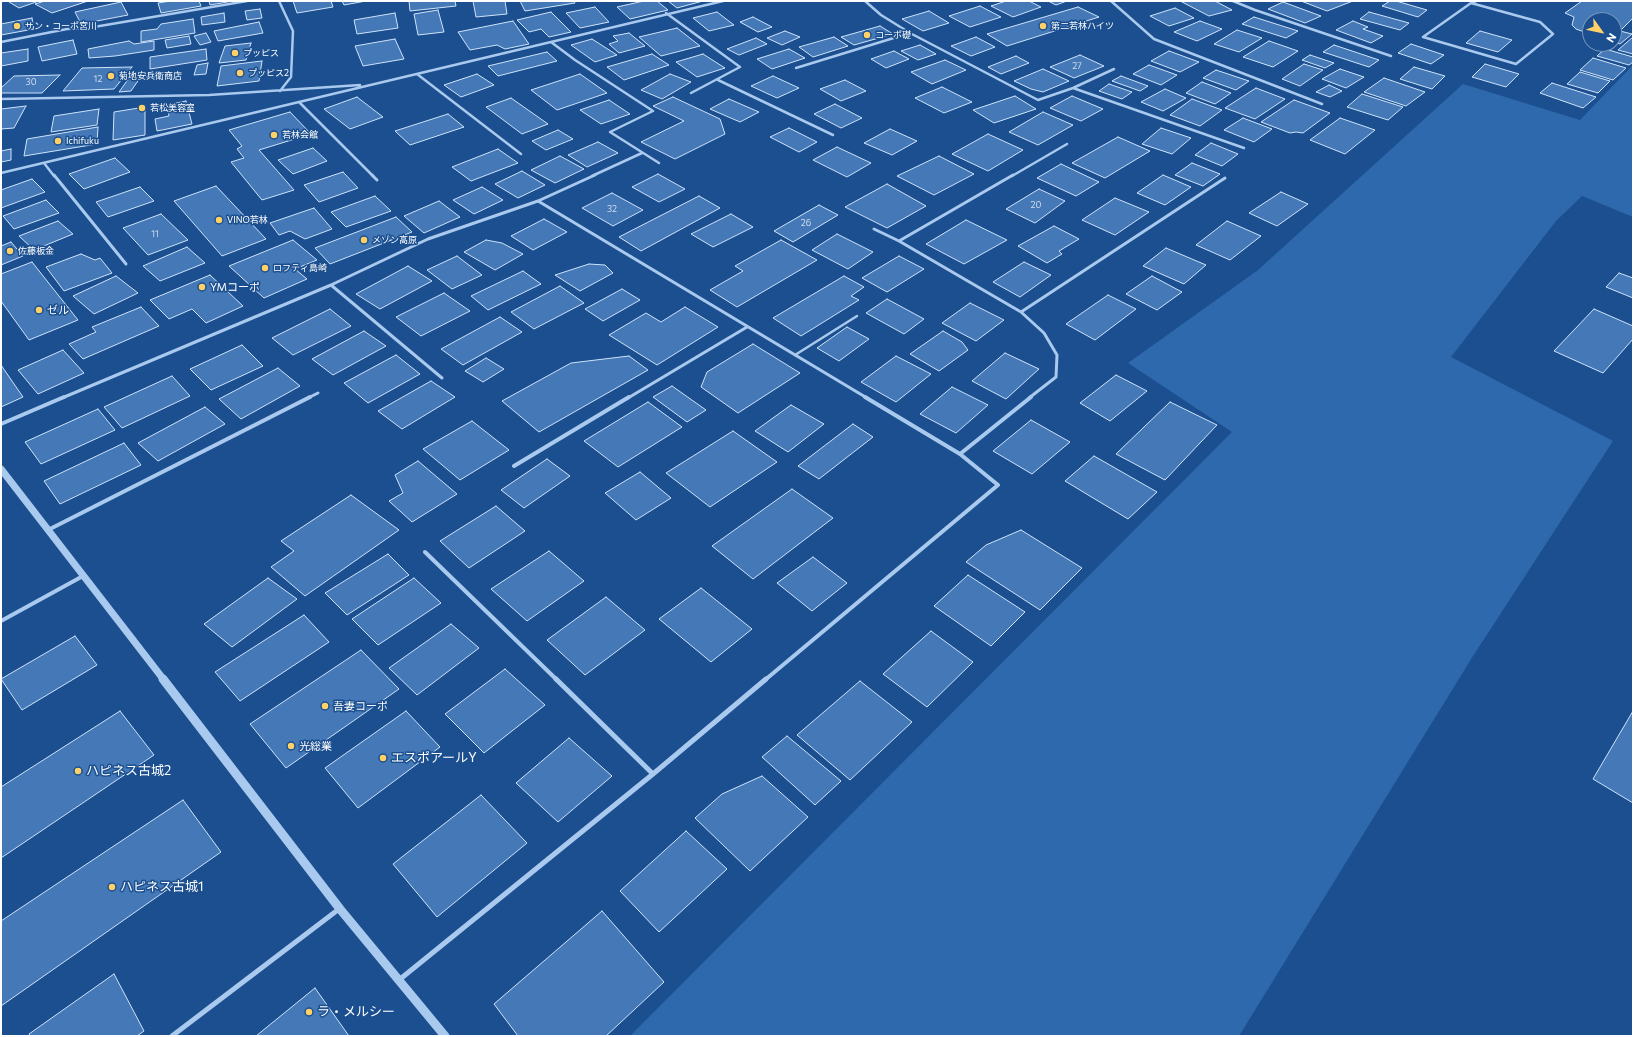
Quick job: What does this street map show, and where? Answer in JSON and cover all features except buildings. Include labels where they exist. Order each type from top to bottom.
[{"type":"street","points":[[1,42],[67,29],[88,28],[247,1]]},
{"type":"street","points":[[279,1],[294,31],[291,77],[280,90]]},
{"type":"street","points":[[1,173],[723,1]]},
{"type":"street","points":[[866,1],[881,15],[910,33],[1038,100],[1073,88],[1114,69]]},
{"type":"street","points":[[1111,1],[1154,39],[1322,104]]},
{"type":"street","points":[[1233,1],[1255,10],[1392,56]]},
{"type":"street","points":[[1471,3],[1540,22],[1553,34],[1516,64],[1423,37],[1471,3],[1476,1]]},
{"type":"street","points":[[666,14],[740,67],[691,93]]},
{"type":"street","points":[[796,68],[910,33]]},
{"type":"street","points":[[551,42],[575,60],[653,111],[610,132],[659,163]]},
{"type":"street","points":[[417,74],[521,154]]},
{"type":"street","points":[[718,80],[833,135]]},
{"type":"street","points":[[1,100],[209,95],[370,84]]},
{"type":"street","points":[[1073,88],[1244,148]]},
{"type":"street","points":[[299,102],[378,180]]},
{"type":"street","points":[[899,241],[1067,144]]},
{"type":"street","points":[[1,424],[331,285],[428,239],[538,202],[642,153]]},
{"type":"street","points":[[44,163],[126,264]]},
{"type":"street","points":[[1021,312],[1225,178]]},
{"type":"street","points":[[399,980],[653,774],[998,485],[960,454],[538,202]]},
{"type":"street","points":[[874,229],[899,241],[1021,312],[1044,333],[1057,355],[1056,377],[960,454]]},
{"type":"street","points":[[331,285],[442,378]]},
{"type":"street","points":[[514,466],[747,327]]},
{"type":"street","points":[[48,530],[318,393]]},
{"type":"street","points":[[1,469],[340,909],[445,1036]]},
{"type":"street","points":[[425,552],[653,774]]},
{"type":"street","points":[[1,621],[83,576]]},
{"type":"street","points":[[172,1036],[340,909]]},
{"type":"lane","points":[[795,355],[857,316]]},
{"type":"shaded area","points":[[1633,65],[1633,217],[1582,196],[1556,221],[1451,357],[1613,441],[1473,656],[1239,1036],[630,1036],[1232,432],[1128,363],[1258,270],[1463,84],[1580,120]]},
{"type":"place","name":"サン・コーポ宮川","points":[[17,26]]},
{"type":"place","name":"第二若林ハイツ","points":[[1043,26]]},
{"type":"place","name":"コーポ礎","points":[[867,35]]},
{"type":"place","name":"プッピス","points":[[235,53]]},
{"type":"place","name":"プッピス2","points":[[240,73]]},
{"type":"place","name":"菊地安兵衛商店","points":[[111,76]]},
{"type":"place","name":"若松美容室","points":[[142,108]]},
{"type":"place","name":"若林会館","points":[[274,135]]},
{"type":"place","name":"Ichifuku","points":[[58,141]]},
{"type":"place","name":"VINO若林","points":[[219,220]]},
{"type":"place","name":"メゾン高原","points":[[364,240]]},
{"type":"place","name":"佐藤板金","points":[[10,251]]},
{"type":"place","name":"ロフティ島崎","points":[[265,268]]},
{"type":"place","name":"YMコーポ","points":[[202,287]]},
{"type":"place","name":"ゼル","points":[[39,310]]},
{"type":"place","name":"吾妻コーポ","points":[[325,706]]},
{"type":"place","name":"光総業","points":[[291,746]]},
{"type":"place","name":"エスポアールY","points":[[383,758]]},
{"type":"place","name":"ハピネス古城2","points":[[78,771]]},
{"type":"place","name":"ハピネス古城1","points":[[112,887]]},
{"type":"place","name":"ラ・メルシー","points":[[309,1012]]}]
